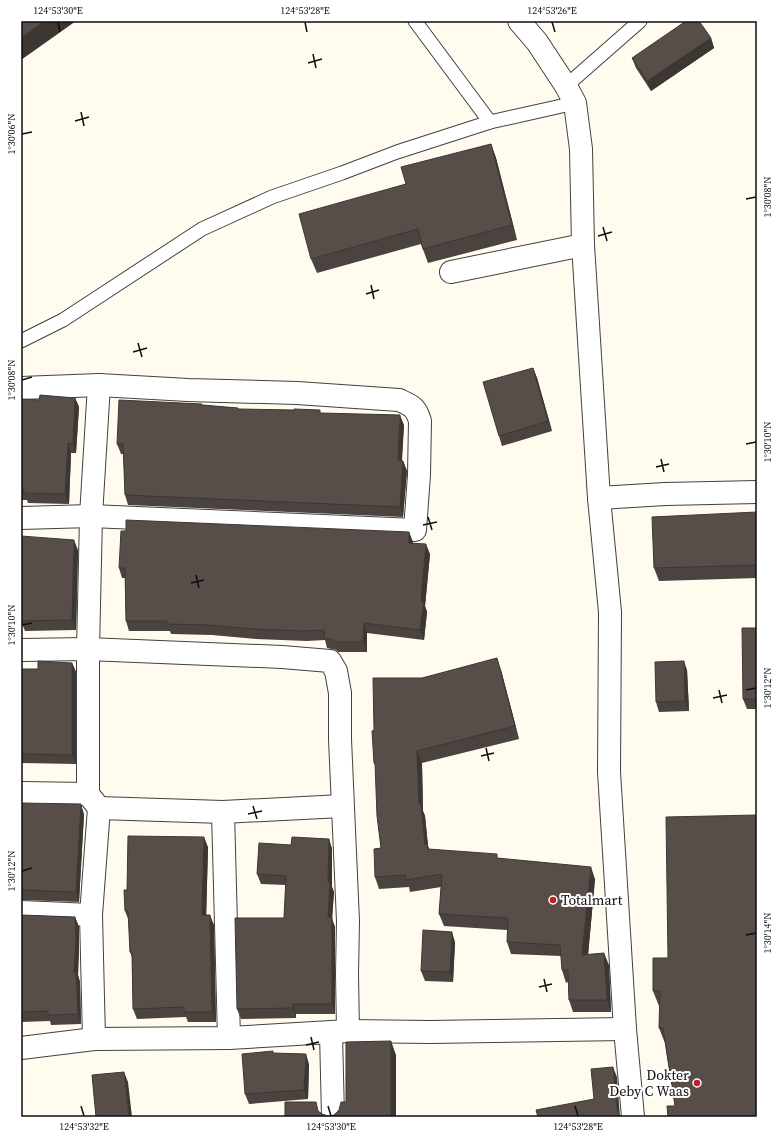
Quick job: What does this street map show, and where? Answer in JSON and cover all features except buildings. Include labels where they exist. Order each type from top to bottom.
[{"type":"street","points":[[519,21],[537,42],[571,94],[581,149],[583,245],[599,498],[610,612],[609,772],[625,1029],[633,1117]]},
{"type":"street","points":[[451,272],[583,245]]},
{"type":"street","points":[[94,1039],[91,914],[94,801],[88,649],[91,516],[99,385]]},
{"type":"street","points":[[21,388],[99,385],[188,390],[297,393],[399,400],[414,408],[418,412],[420,421],[419,475],[415,530],[91,516],[21,518]]},
{"type":"street","points":[[599,498],[665,494],[757,492]]},
{"type":"street","points":[[21,650],[88,649],[282,657],[330,661],[336,671],[340,693],[342,806],[348,921],[347,974],[332,1117]]},
{"type":"street","points":[[21,793],[223,812],[342,806]]},
{"type":"street","points":[[223,812],[229,1038]]},
{"type":"street","points":[[21,912],[91,914]]},
{"type":"street","points":[[21,1048],[94,1039],[229,1038],[340,1032],[625,1029]]},
{"type":"lane","points":[[415,21],[490,122]]},
{"type":"lane","points":[[21,341],[63,320],[202,229],[272,197],[397,152],[571,94],[640,21]]},
{"type":"place","name":"Totalmart","points":[[553,900]]},
{"type":"place","name":"Dokter Deby C Waas","points":[[697,1083]]}]
